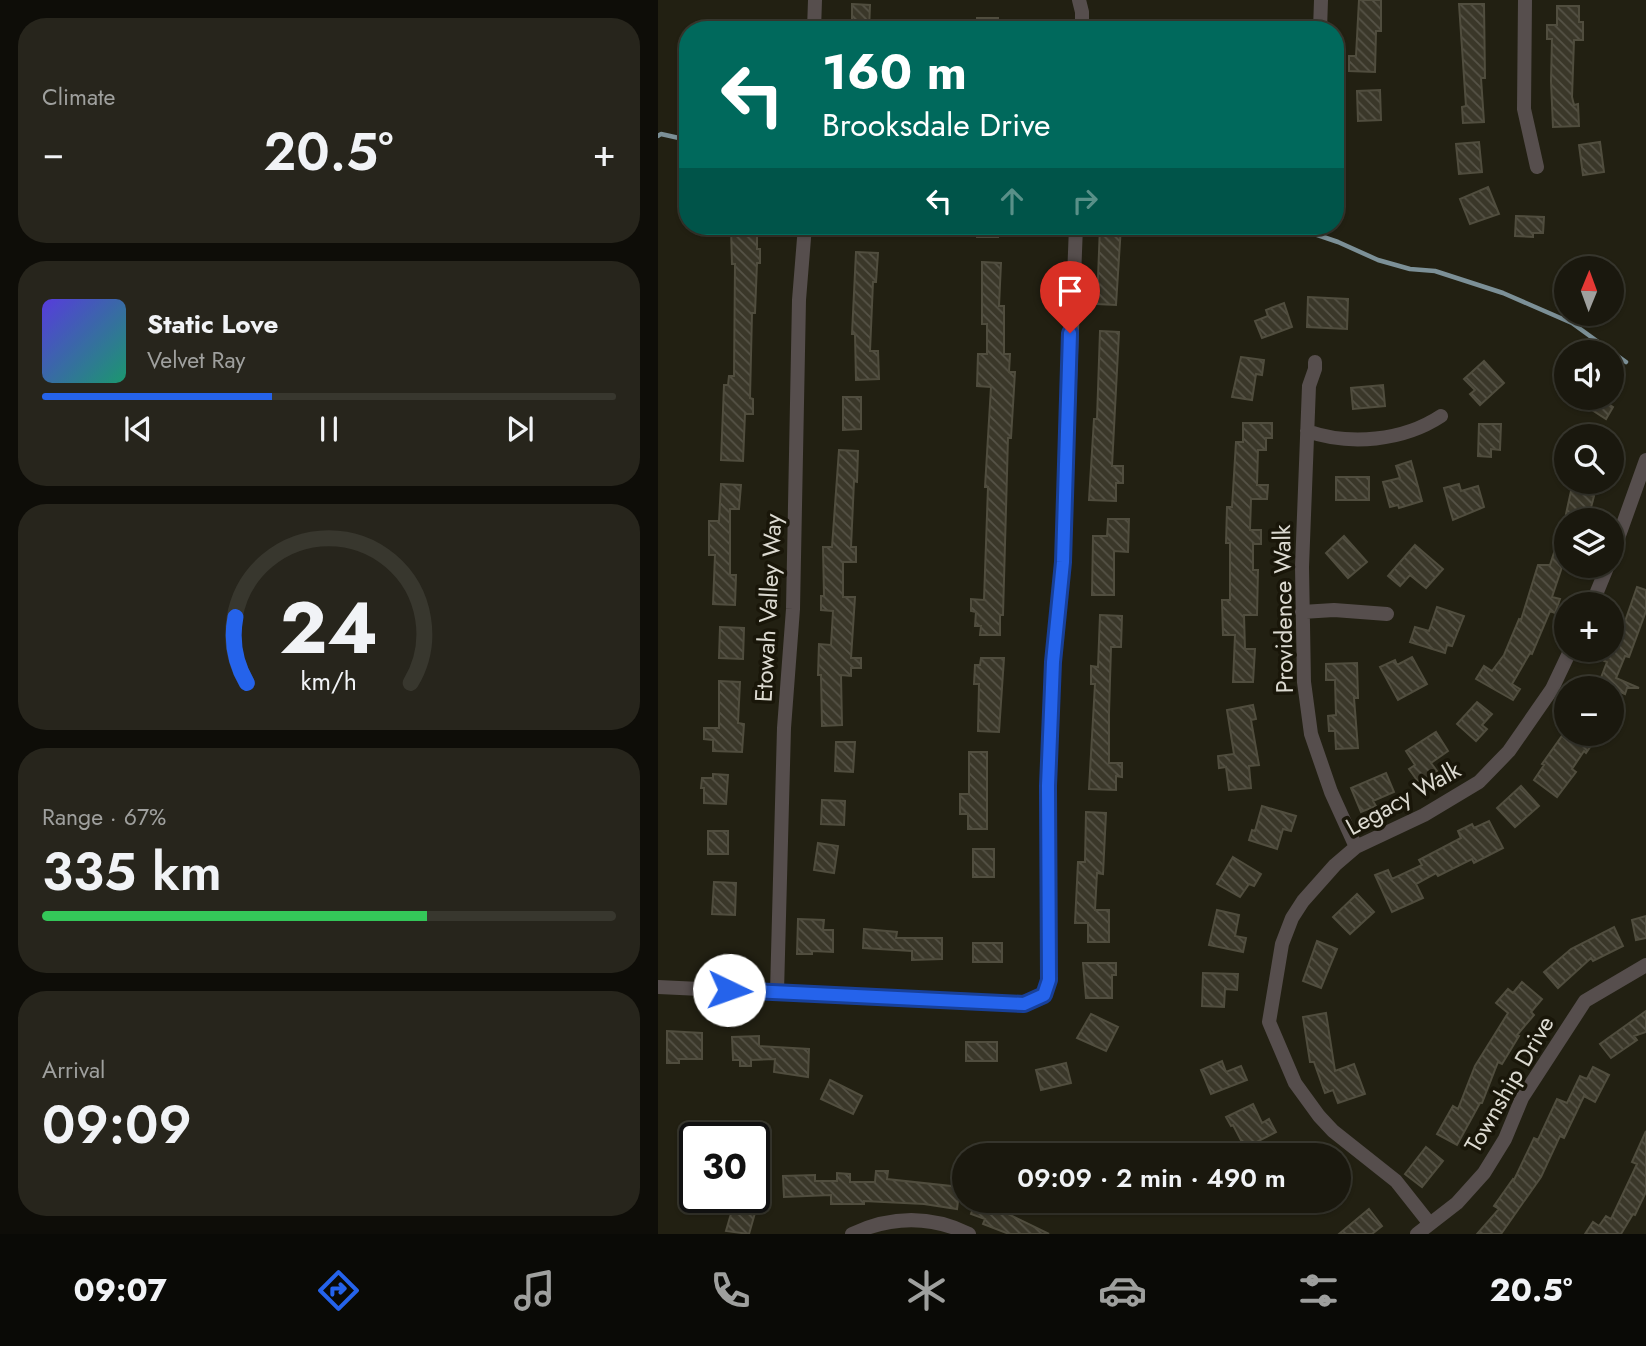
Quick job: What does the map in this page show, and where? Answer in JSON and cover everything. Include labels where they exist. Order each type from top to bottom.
[{"type":"street","points":[[814,21],[815,0]]},
{"type":"street","points":[[1079,0],[1082,21]]},
{"type":"street","points":[[1321,0],[1321,21]]},
{"type":"street","points":[[1525,0],[1524,109],[1536,167]]},
{"type":"street","name":"Etowah Valley Way","points":[[777,992],[784,728],[793,610],[799,300],[804,235]]},
{"type":"street","points":[[658,987],[1024,1004],[1044,995],[1049,980],[1048,786],[1053,662],[1063,562],[1076,235]]},
{"type":"street","name":"Providence Walk","points":[[1315,362],[1309,386],[1307,431],[1302,612],[1304,682],[1311,734],[1331,792],[1356,847]]},
{"type":"street","points":[[1307,431],[1322,437],[1354,440],[1374,438],[1424,427],[1441,416]]},
{"type":"street","points":[[1624,521],[1646,460]]},
{"type":"street","points":[[1302,612],[1334,610],[1387,614]]},
{"type":"street","name":"Legacy Walk","points":[[1430,1224],[1396,1181],[1333,1131],[1306,1101],[1269,1022],[1280,953],[1292,918],[1303,901],[1335,865],[1356,847],[1424,815],[1479,782],[1509,751],[1552,689],[1565,662]]},
{"type":"street","name":"Township Drive","points":[[1417,1234],[1457,1203],[1484,1173],[1505,1139],[1522,1098],[1585,1001],[1646,965]]},
{"type":"street","points":[[852,1234],[869,1226],[909,1219],[949,1225],[969,1234]]},
{"type":"building","points":[[1359,0],[1381,0],[1381,31],[1376,31],[1375,72],[1349,71],[1349,56],[1356,56]]},
{"type":"building","points":[[852,4],[870,5],[869,21],[852,21]]},
{"type":"building","points":[[1459,4],[1484,4],[1485,78],[1481,78],[1484,122],[1463,123],[1462,107],[1466,106]]},
{"type":"building","points":[[1557,6],[1579,6],[1579,22],[1583,22],[1583,40],[1574,40],[1572,97],[1574,105],[1578,104],[1579,126],[1553,127],[1552,39],[1547,39],[1547,25],[1557,25]]},
{"type":"building","points":[[977,18],[998,18],[998,21],[977,21]]},
{"type":"building","points":[[1380,90],[1381,120],[1358,121],[1357,91]]},
{"type":"building","points":[[1479,142],[1482,172],[1459,174],[1456,144]]},
{"type":"building","points":[[1600,142],[1604,172],[1583,175],[1579,145]]},
{"type":"building","points":[[1488,187],[1499,214],[1470,224],[1460,199]]},
{"type":"building","points":[[1516,216],[1544,217],[1543,233],[1533,233],[1533,237],[1515,236]]},
{"type":"building","points":[[731,235],[757,235],[760,263],[757,263],[755,313],[752,313],[750,398],[753,399],[753,414],[745,414],[743,461],[721,460],[724,385],[728,385],[729,376],[734,376],[735,264],[732,264]]},
{"type":"building","points":[[977,235],[998,235],[998,237]]},
{"type":"building","points":[[1100,235],[1120,235],[1116,305],[1097,304]]},
{"type":"building","points":[[856,252],[878,253],[876,282],[873,282],[870,351],[878,351],[879,379],[856,380],[855,334],[852,334]]},
{"type":"building","points":[[982,262],[1001,263],[999,306],[1004,306],[1004,354],[1010,354],[1009,372],[1015,372],[1011,438],[1008,438],[1003,615],[1000,615],[1000,635],[980,635],[981,626],[975,626],[976,612],[971,611],[971,599],[984,600],[988,487],[985,487],[991,387],[977,386],[978,354],[987,354],[987,324],[982,324]]},
{"type":"building","points":[[1308,297],[1348,299],[1347,329],[1307,327]]},
{"type":"building","points":[[1284,303],[1292,327],[1262,338],[1255,321],[1268,316],[1266,310]]},
{"type":"building","points":[[1100,331],[1119,332],[1112,466],[1123,466],[1123,483],[1116,483],[1116,501],[1089,500],[1094,419],[1097,419]]},
{"type":"building","points":[[1241,357],[1264,360],[1262,375],[1256,374],[1252,400],[1232,397]]},
{"type":"building","points":[[1484,361],[1504,383],[1480,405],[1470,394],[1475,390],[1464,379]]},
{"type":"building","points":[[1383,385],[1385,406],[1353,409],[1351,388]]},
{"type":"building","points":[[843,397],[861,397],[861,429],[843,430]]},
{"type":"building","points":[[1592,410],[1611,410],[1606,419]]},
{"type":"building","points":[[1243,423],[1272,423],[1272,438],[1266,438],[1266,450],[1258,450],[1257,485],[1268,485],[1267,499],[1251,499],[1250,530],[1261,530],[1261,544],[1253,544],[1253,570],[1258,570],[1257,615],[1244,615],[1245,649],[1255,649],[1253,682],[1233,682],[1235,635],[1223,635],[1222,600],[1230,600],[1230,543],[1226,543],[1227,507],[1232,507],[1236,442],[1243,442]]},
{"type":"building","points":[[1479,424],[1501,424],[1500,450],[1491,449],[1491,457],[1478,456]]},
{"type":"building","points":[[839,450],[858,451],[851,547],[856,547],[856,562],[843,562],[843,597],[855,597],[851,658],[861,658],[861,668],[851,668],[851,676],[841,675],[842,725],[822,726],[821,675],[818,675],[819,644],[831,645],[833,611],[821,610],[821,596],[824,596],[823,547],[832,547]]},
{"type":"building","points":[[1411,461],[1422,501],[1399,508],[1398,505],[1390,507],[1383,482],[1400,478],[1396,466]]},
{"type":"building","points":[[1336,477],[1369,477],[1369,500],[1336,500]]},
{"type":"building","points":[[721,484],[741,485],[739,509],[730,509],[730,575],[736,575],[735,605],[713,604],[715,555],[709,555],[709,521],[719,521]]},
{"type":"building","points":[[1459,484],[1461,491],[1478,486],[1484,507],[1453,520],[1444,488]]},
{"type":"building","points":[[1570,494],[1594,496],[1591,508],[1567,508]]},
{"type":"building","points":[[1108,519],[1129,519],[1128,552],[1114,551],[1114,595],[1092,595],[1093,536],[1107,536]]},
{"type":"building","points":[[1344,536],[1367,562],[1348,578],[1326,553]]},
{"type":"building","points":[[1415,545],[1443,569],[1426,588],[1410,575],[1400,586],[1388,576]]},
{"type":"building","points":[[1554,553],[1554,578],[1558,578],[1552,597],[1554,613],[1550,611],[1532,654],[1530,653],[1512,684],[1520,689],[1513,700],[1476,679],[1484,666],[1492,671],[1504,655],[1519,619],[1521,620],[1538,565],[1550,565]]},
{"type":"building","points":[[1637,587],[1646,590],[1646,611],[1629,657],[1624,658],[1624,624]]},
{"type":"building","points":[[1437,607],[1464,616],[1452,646],[1447,645],[1445,653],[1410,642],[1415,627],[1429,631]]},
{"type":"building","points":[[1100,615],[1122,616],[1121,647],[1111,647],[1109,763],[1122,763],[1122,777],[1116,776],[1116,790],[1089,789],[1095,684],[1091,684],[1091,666],[1098,667]]},
{"type":"building","points":[[720,627],[744,628],[743,659],[719,658]]},
{"type":"building","points":[[1412,657],[1427,684],[1398,700],[1380,667],[1395,660],[1397,665]]},
{"type":"building","points":[[981,658],[1004,658],[999,732],[978,731],[979,684],[974,684],[975,665],[980,665]]},
{"type":"building","points":[[1607,662],[1623,662],[1617,676],[1602,676]]},
{"type":"building","points":[[1357,663],[1358,698],[1354,698],[1358,748],[1336,749],[1335,731],[1329,731],[1328,716],[1336,715],[1335,680],[1326,680],[1326,664]]},
{"type":"building","points":[[719,681],[740,682],[738,723],[744,724],[742,752],[713,751],[713,740],[704,739],[704,728],[719,728]]},
{"type":"building","points":[[1624,681],[1639,688],[1627,688],[1625,694]]},
{"type":"building","points":[[1477,702],[1492,714],[1482,725],[1487,729],[1476,741],[1457,724]]},
{"type":"building","points":[[1253,705],[1256,719],[1251,720],[1259,765],[1249,766],[1251,788],[1229,790],[1226,767],[1219,768],[1218,756],[1234,754],[1227,710]]},
{"type":"building","points":[[1436,732],[1448,751],[1431,763],[1437,771],[1419,783],[1409,769],[1415,765],[1406,751]]},
{"type":"building","points":[[836,742],[855,742],[853,772],[835,771]]},
{"type":"building","points":[[1555,746],[1591,746],[1586,753],[1584,751],[1572,769],[1576,772],[1557,797],[1534,780],[1544,765],[1542,764]]},
{"type":"building","points":[[969,752],[987,752],[987,829],[968,829],[968,814],[960,814],[960,794],[969,794]]},
{"type":"building","points":[[1386,773],[1394,792],[1373,801],[1376,806],[1361,812],[1351,788]]},
{"type":"building","points":[[713,774],[728,775],[726,804],[704,803],[702,778],[713,778]]},
{"type":"building","points":[[1521,786],[1539,806],[1515,827],[1497,808]]},
{"type":"building","points":[[822,800],[845,801],[844,825],[821,824]]},
{"type":"building","points":[[1262,806],[1296,816],[1291,831],[1283,829],[1277,849],[1249,840],[1252,830],[1255,831]]},
{"type":"building","points":[[1086,812],[1106,813],[1103,874],[1097,873],[1095,910],[1109,910],[1109,942],[1088,942],[1088,923],[1075,923],[1078,862],[1085,862]]},
{"type":"building","points":[[1489,821],[1503,848],[1474,863],[1472,859],[1416,884],[1423,898],[1392,912],[1375,875],[1388,870],[1392,879],[1422,865],[1419,860],[1461,838],[1458,831],[1472,824],[1474,828]]},
{"type":"building","points":[[708,831],[728,831],[728,854],[708,854]]},
{"type":"building","points":[[818,843],[838,846],[834,873],[814,870]]},
{"type":"building","points":[[973,849],[994,849],[994,877],[973,877]]},
{"type":"building","points":[[1233,857],[1261,874],[1254,886],[1249,884],[1240,897],[1217,884]]},
{"type":"building","points":[[714,882],[736,883],[735,915],[712,914]]},
{"type":"building","points":[[1357,894],[1374,912],[1350,934],[1333,917]]},
{"type":"building","points":[[1217,910],[1239,915],[1235,936],[1246,938],[1243,952],[1209,945]]},
{"type":"building","points":[[1646,916],[1646,938],[1636,940],[1632,920]]},
{"type":"building","points":[[798,919],[824,920],[823,930],[833,930],[833,952],[812,951],[812,954],[797,954]]},
{"type":"building","points":[[1614,927],[1623,946],[1593,961],[1591,958],[1558,988],[1544,972],[1571,949]]},
{"type":"building","points":[[864,929],[897,932],[896,938],[942,938],[942,959],[912,960],[912,951],[863,948]]},
{"type":"building","points":[[1317,941],[1337,949],[1321,988],[1303,981]]},
{"type":"building","points":[[973,943],[1002,943],[1002,962],[973,962]]},
{"type":"building","points":[[1083,963],[1116,963],[1116,975],[1112,975],[1112,998],[1086,998]]},
{"type":"building","points":[[1203,973],[1238,974],[1237,990],[1225,989],[1224,1007],[1202,1006]]},
{"type":"building","points":[[1522,982],[1542,999],[1531,1012],[1534,1015],[1517,1035],[1519,1036],[1502,1064],[1498,1062],[1482,1103],[1457,1145],[1437,1134],[1453,1106],[1458,1109],[1475,1066],[1508,1013],[1496,1003],[1508,989],[1513,993]]},
{"type":"building","points":[[1646,1011],[1646,1032],[1634,1036],[1637,1040],[1611,1058],[1600,1044]]},
{"type":"building","points":[[1326,1013],[1335,1071],[1354,1064],[1365,1094],[1338,1103],[1333,1090],[1325,1093],[1314,1062],[1310,1062],[1303,1017]]},
{"type":"building","points":[[1091,1014],[1118,1027],[1106,1051],[1077,1038]]},
{"type":"building","points":[[667,1031],[702,1033],[702,1059],[679,1059],[679,1063],[667,1063]]},
{"type":"building","points":[[759,1036],[759,1046],[809,1049],[808,1077],[774,1072],[775,1059],[751,1060],[751,1066],[740,1066],[740,1060],[733,1060],[732,1037]]},
{"type":"building","points":[[966,1042],[997,1042],[997,1061],[966,1061]]},
{"type":"building","points":[[1222,1061],[1226,1072],[1241,1066],[1247,1080],[1211,1094],[1201,1070]]},
{"type":"building","points":[[1066,1063],[1071,1083],[1041,1090],[1036,1070]]},
{"type":"building","points":[[1593,1067],[1609,1075],[1595,1102],[1584,1096],[1564,1138],[1560,1136],[1541,1177],[1501,1234],[1477,1234],[1499,1209],[1494,1206],[1514,1180],[1534,1138],[1538,1140],[1557,1099],[1567,1103],[1580,1076],[1587,1079]]},
{"type":"building","points":[[830,1080],[862,1096],[853,1114],[821,1099]]},
{"type":"building","points":[[1253,1104],[1262,1123],[1269,1119],[1276,1132],[1255,1143],[1242,1143],[1226,1117]]},
{"type":"building","points":[[1646,1131],[1646,1192],[1635,1215],[1633,1214],[1621,1234],[1585,1234],[1593,1222],[1599,1226],[1606,1216],[1611,1219],[1637,1164],[1632,1162]]},
{"type":"building","points":[[1426,1147],[1443,1161],[1422,1187],[1405,1174]]},
{"type":"building","points":[[876,1171],[888,1171],[887,1179],[952,1186],[952,1208],[864,1201],[864,1204],[831,1204],[831,1195],[784,1197],[783,1176],[815,1175],[815,1181],[837,1181],[837,1173],[850,1174],[850,1182],[875,1182]]},
{"type":"building","points":[[1369,1209],[1382,1226],[1372,1234],[1339,1234]]},
{"type":"building","points":[[731,1213],[755,1213],[749,1234],[726,1231]]},
{"type":"building","points":[[1006,1213],[1049,1234],[1009,1234],[983,1224],[985,1219],[971,1214]]},
{"type":"waterway","points":[[658,136],[661,134],[679,138]]},
{"type":"waterway","points":[[1317,235],[1378,260],[1410,269],[1435,271],[1503,293],[1572,323],[1595,340]]},
{"type":"route","points":[[729,990],[1024,1004],[1044,995],[1049,980],[1048,786],[1053,662],[1063,562],[1070,333]]}]
